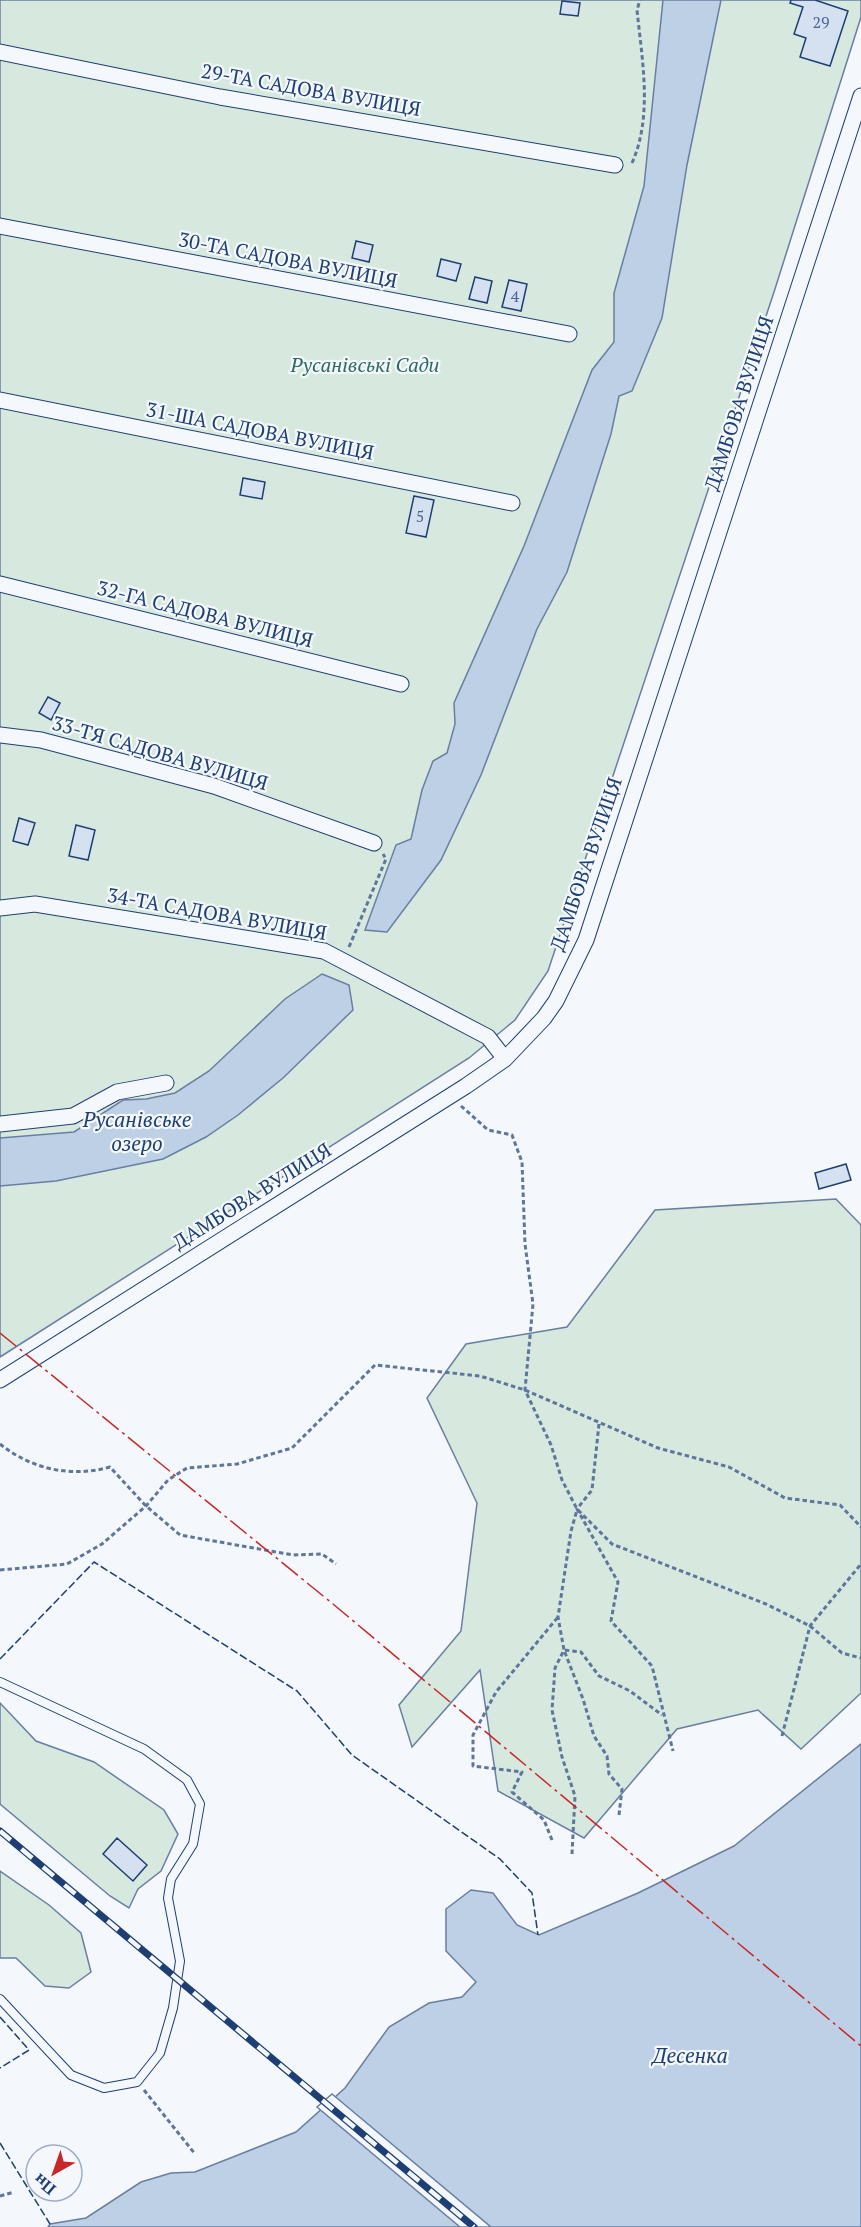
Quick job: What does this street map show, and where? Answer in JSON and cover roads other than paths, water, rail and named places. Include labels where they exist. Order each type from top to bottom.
[{"type":"street","name":"29-ТА САДОВА ВУЛИЦЯ","points":[[0,52],[220,96],[615,165]]},
{"type":"street","name":"ДАМБОВА ВУЛИЦЯ","points":[[0,1380],[452,1095],[505,1059],[544,1018],[556,1001],[586,940],[861,96]]},
{"type":"street","name":"30-ТА САДОВА ВУЛИЦЯ","points":[[0,226],[569,334]]},
{"type":"street","name":"31-ША САДОВА ВУЛИЦЯ","points":[[0,400],[512,503]]},
{"type":"street","name":"32-ГА САДОВА ВУЛИЦЯ","points":[[0,584],[401,684]]},
{"type":"street","name":"33-ТЯ САДОВА ВУЛИЦЯ","points":[[0,735],[41,740],[213,786],[374,843]]},
{"type":"street","name":"34-ТА САДОВА ВУЛИЦЯ","points":[[0,908],[36,904],[324,951],[343,959],[462,1026],[488,1037],[505,1059]]},
{"type":"street","points":[[0,1124],[73,1116],[117,1092],[166,1083]]},
{"type":"lane","points":[[0,1682],[144,1749],[187,1780],[200,1804],[193,1844],[171,1879],[168,1898],[180,1961],[173,2008],[160,2053],[137,2082],[104,2088],[71,2075],[0,1999]]},
{"type":"water","points":[[663,0],[721,0],[687,165],[662,318],[632,391],[619,396],[611,434],[567,572],[537,629],[481,775],[441,860],[387,932],[365,930],[396,845],[411,839],[422,790],[433,761],[447,753],[455,724],[454,703],[524,546],[592,370],[614,342],[614,293],[644,186]]},
{"type":"water","name":"Русанівське озеро","points":[[322,974],[349,985],[353,1010],[283,1078],[238,1115],[206,1137],[163,1159],[56,1181],[0,1186],[0,1138],[74,1132],[123,1100],[146,1099],[175,1093],[209,1071],[285,999]]},
{"type":"water","name":"Десенка","points":[[861,1744],[861,2227],[48,2227],[50,2224],[86,2218],[141,2182],[171,2173],[195,2172],[296,2132],[345,2088],[389,2027],[429,2003],[462,1997],[476,1982],[446,1951],[446,1909],[471,1890],[493,1893],[517,1925],[539,1935],[638,1893],[734,1846]]},
{"type":"railway","points":[[0,1831],[474,2227]]},
{"type":"park label","name":"Русанівські Сади","points":[[365,365]]}]
